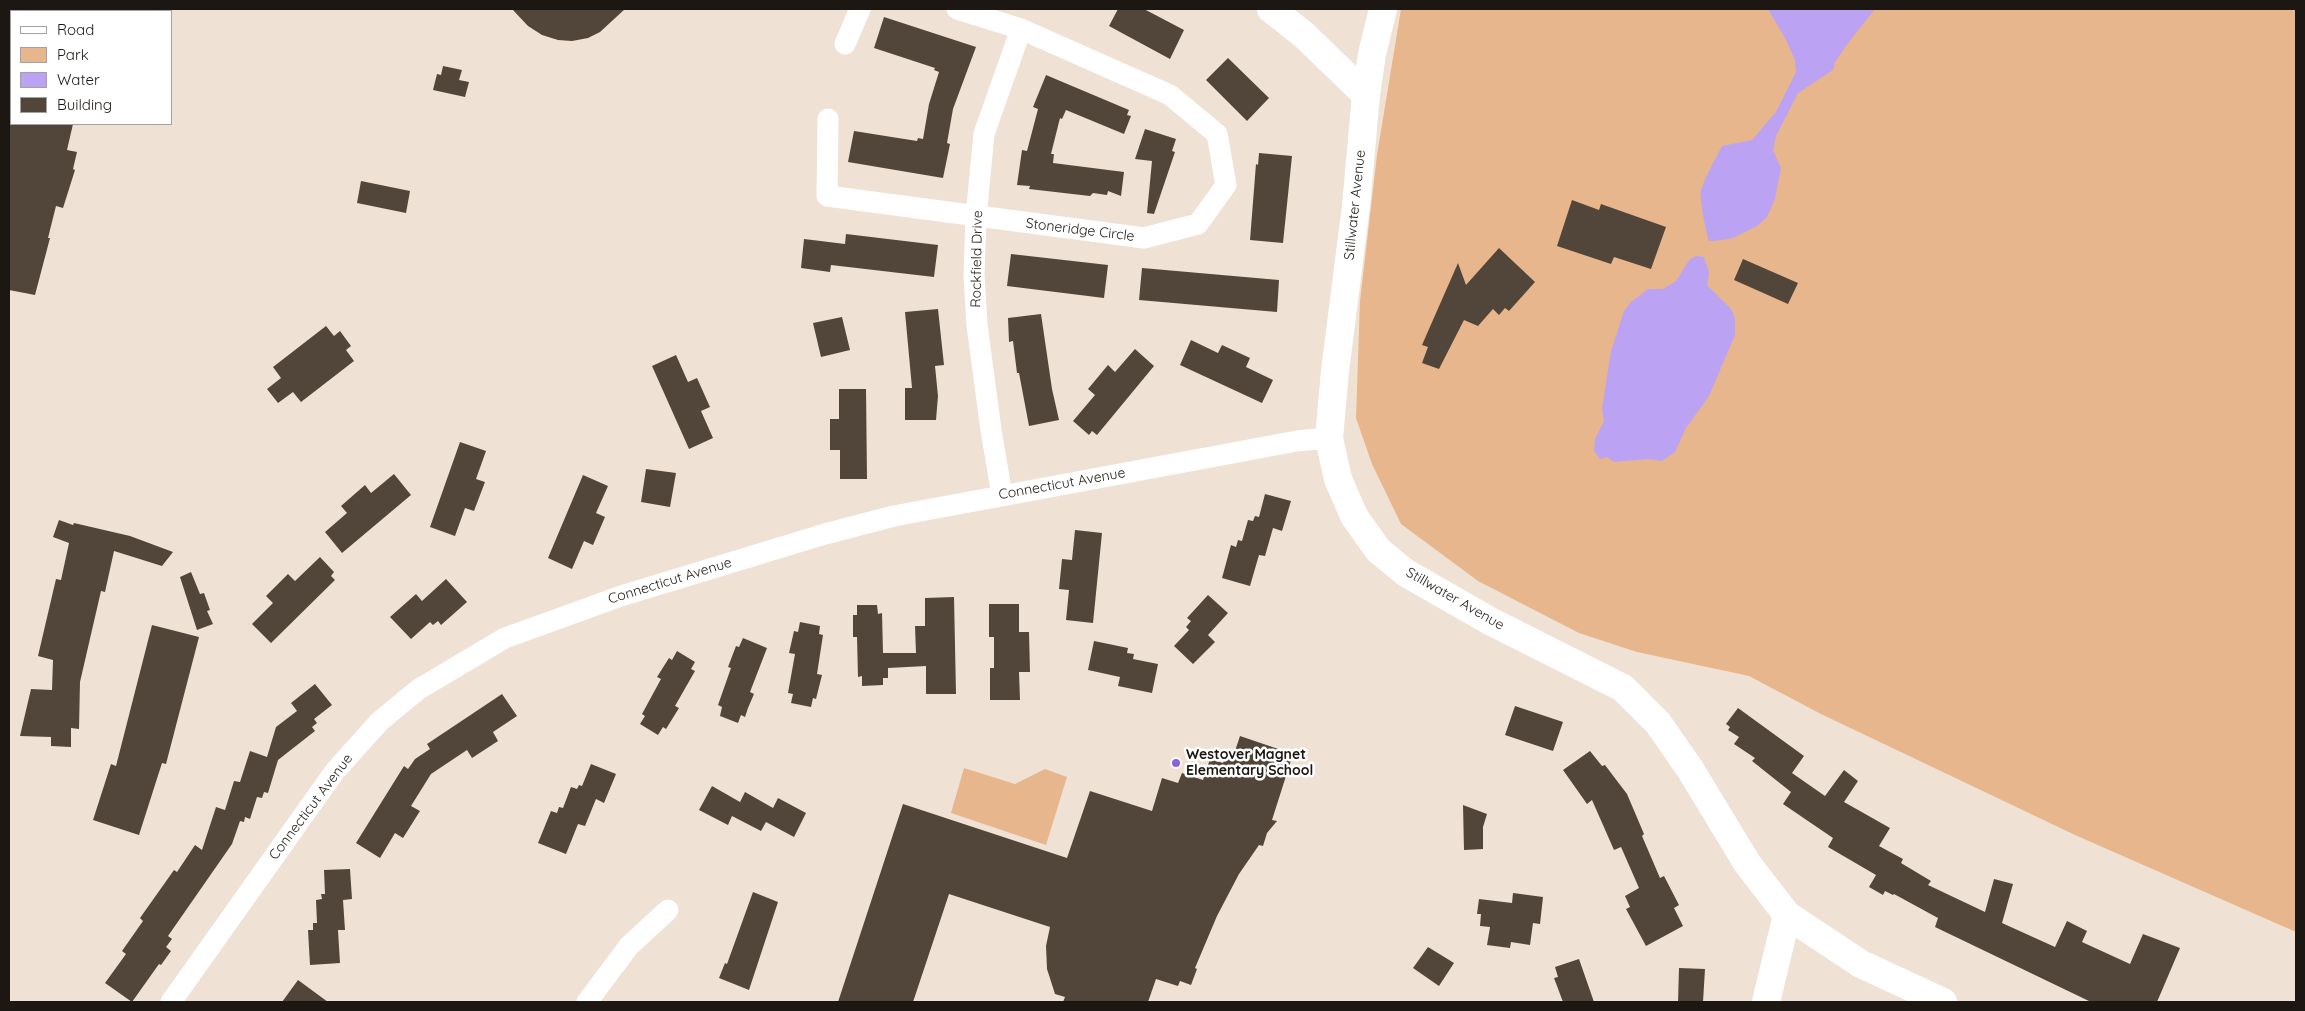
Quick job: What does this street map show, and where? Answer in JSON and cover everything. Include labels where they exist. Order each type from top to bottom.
[{"type":"main road","points":[[1271,9],[1304,35],[1366,94]]},
{"type":"main road","name":"Stillwater Avenue","points":[[1383,9],[1372,54],[1366,94],[1356,206],[1335,371],[1329,438],[1338,479],[1354,516],[1378,550],[1406,573],[1490,621],[1623,688],[1658,723],[1690,770],[1747,863],[1787,915],[1861,964],[1943,1002]]},
{"type":"main road","points":[[1766,1002],[1787,915]]},
{"type":"street","points":[[845,44],[860,9]]},
{"type":"street","name":"Stoneridge Circle","points":[[828,119],[827,196],[1144,238],[1198,224],[1226,186],[1217,134],[1170,95],[1021,29],[957,9]]},
{"type":"street","name":"Rockfield Drive","points":[[1002,495],[977,326],[974,275],[976,217],[984,134],[1021,29]]},
{"type":"street","name":"Connecticut Avenue","points":[[171,1002],[335,770],[380,721],[419,689],[456,665],[505,638],[547,621],[621,596],[868,523],[1002,495],[1297,441],[1329,438]]},
{"type":"street","points":[[587,1002],[629,946],[668,910]]},
{"type":"green space","points":[[1401,9],[2296,9],[2296,932],[2075,835],[1821,714],[1749,676],[1637,652],[1579,633],[1478,581],[1401,524],[1372,464],[1356,418],[1360,301],[1377,155]]},
{"type":"green space","points":[[964,768],[1015,784],[1045,769],[1067,777],[1046,845],[951,813]]},
{"type":"water","points":[[1768,9],[1875,9],[1848,43],[1835,62],[1833,70],[1798,93],[1776,136],[1773,150],[1781,168],[1775,199],[1767,217],[1757,226],[1733,238],[1709,241],[1703,215],[1701,190],[1722,146],[1752,140],[1776,112],[1796,72],[1795,60]]},
{"type":"water","points":[[1696,256],[1704,257],[1709,272],[1707,285],[1732,310],[1735,319],[1735,335],[1709,396],[1686,428],[1675,452],[1662,461],[1649,459],[1614,462],[1607,457],[1600,459],[1594,451],[1595,439],[1604,421],[1602,409],[1611,351],[1624,311],[1631,302],[1648,289],[1663,289],[1676,281],[1690,259]]},
{"type":"building","points":[[512,9],[625,9],[600,32],[588,38],[572,41],[558,40],[542,35],[528,26]]},
{"type":"building","points":[[1118,9],[1144,9],[1184,30],[1170,59],[1109,26]]},
{"type":"building","points":[[884,17],[976,47],[953,109],[947,143],[950,144],[943,178],[848,162],[854,131],[917,141],[918,138],[923,139],[929,104],[939,72],[934,70],[935,68],[874,48]]},
{"type":"building","points":[[1228,58],[1269,98],[1247,121],[1206,80]]},
{"type":"building","points":[[443,66],[462,70],[459,80],[469,82],[465,97],[433,90],[437,74],[441,75]]},
{"type":"building","points":[[1046,75],[1129,110],[1127,115],[1131,116],[1124,134],[1066,110],[1062,119],[1060,118],[1051,154],[1054,154],[1053,163],[1124,172],[1121,196],[1108,191],[1107,195],[1093,193],[1090,196],[1029,189],[1030,186],[1017,185],[1022,150],[1027,151],[1038,109],[1033,107]]},
{"type":"building","points":[[9,124],[73,125],[67,150],[77,152],[73,169],[75,170],[63,208],[56,206],[48,238],[50,238],[35,295],[9,290]]},
{"type":"building","points":[[1145,129],[1176,139],[1172,151],[1175,152],[1154,214],[1147,213],[1152,161],[1135,159]]},
{"type":"building","points":[[1259,153],[1292,156],[1283,243],[1250,240],[1256,164],[1258,165]]},
{"type":"building","points":[[361,181],[410,191],[406,213],[357,203]]},
{"type":"building","points":[[1572,200],[1599,210],[1601,204],[1666,227],[1651,269],[1614,257],[1611,264],[1557,246]]},
{"type":"building","points":[[846,234],[938,245],[934,277],[831,265],[830,272],[801,268],[804,239],[845,244]]},
{"type":"building","points":[[1499,248],[1535,282],[1509,311],[1505,308],[1499,315],[1493,309],[1478,326],[1464,320],[1439,369],[1422,363],[1428,347],[1422,345],[1458,263],[1466,285]]},
{"type":"building","points":[[1011,254],[1108,265],[1104,298],[1007,286]]},
{"type":"building","points":[[1743,259],[1798,283],[1788,304],[1734,280]]},
{"type":"building","points":[[1142,268],[1279,280],[1277,312],[1139,300]]},
{"type":"building","points":[[938,309],[944,365],[935,366],[938,396],[936,420],[905,420],[905,388],[912,388],[905,312]]},
{"type":"building","points":[[1041,314],[1052,389],[1059,420],[1029,426],[1019,373],[1017,373],[1013,341],[1009,342],[1008,318]]},
{"type":"building","points":[[842,317],[850,350],[821,357],[813,323]]},
{"type":"building","points":[[326,326],[334,336],[340,331],[351,346],[346,350],[354,361],[301,402],[293,392],[278,403],[267,389],[281,378],[273,367]]},
{"type":"building","points":[[1191,340],[1218,353],[1222,345],[1250,358],[1246,367],[1273,380],[1262,403],[1180,365]]},
{"type":"building","points":[[1135,349],[1154,366],[1097,435],[1092,431],[1089,435],[1073,421],[1095,395],[1088,389],[1108,365],[1115,372]]},
{"type":"building","points":[[676,355],[688,382],[697,378],[710,407],[701,411],[713,438],[689,449],[652,366]]},
{"type":"building","points":[[839,389],[866,389],[867,479],[840,479],[840,450],[830,450],[830,419],[839,419]]},
{"type":"building","points":[[460,442],[486,451],[476,479],[485,482],[474,511],[465,508],[455,536],[430,527]]},
{"type":"building","points":[[646,469],[676,473],[670,507],[641,502]]},
{"type":"building","points":[[394,474],[411,495],[342,553],[325,532],[347,513],[341,506],[365,485],[371,493]]},
{"type":"building","points":[[583,475],[608,486],[596,513],[605,517],[593,545],[584,541],[572,569],[548,558]]},
{"type":"building","points":[[1265,494],[1291,501],[1282,531],[1273,528],[1265,556],[1259,555],[1250,586],[1222,578],[1231,545],[1236,547],[1238,540],[1242,541],[1248,520],[1253,521],[1255,516],[1259,517]]},
{"type":"building","points":[[59,520],[73,525],[74,523],[130,536],[173,552],[162,566],[114,551],[105,592],[101,591],[80,682],[79,729],[71,728],[71,747],[51,746],[51,737],[20,736],[31,689],[52,690],[53,660],[38,656],[56,579],[61,580],[69,543],[53,537]]},
{"type":"building","points":[[1075,530],[1102,533],[1093,623],[1066,620],[1069,590],[1059,589],[1062,559],[1072,560]]},
{"type":"building","points":[[320,557],[334,572],[331,576],[335,580],[271,643],[252,624],[273,603],[266,596],[288,574],[295,581]]},
{"type":"building","points":[[191,572],[200,594],[204,593],[210,610],[207,611],[213,624],[197,630],[180,577]]},
{"type":"building","points":[[446,579],[467,602],[441,625],[438,621],[433,625],[430,622],[411,639],[390,617],[416,594],[422,601]]},
{"type":"building","points":[[1208,595],[1228,613],[1208,635],[1215,642],[1193,664],[1174,646],[1189,630],[1186,627],[1191,621],[1187,618]]},
{"type":"building","points":[[954,597],[956,694],[926,694],[926,666],[888,668],[888,678],[883,678],[883,685],[862,686],[862,676],[858,677],[857,637],[853,637],[853,615],[857,615],[857,605],[877,605],[878,614],[882,613],[883,653],[916,653],[915,626],[925,626],[925,598]]},
{"type":"building","points":[[989,604],[1019,604],[1019,632],[1029,632],[1030,672],[1019,672],[1020,700],[990,700],[990,668],[994,668],[994,637],[989,637]]},
{"type":"building","points":[[800,622],[820,626],[819,634],[823,635],[817,674],[822,675],[816,699],[813,698],[811,707],[791,703],[793,694],[788,693],[795,654],[789,653],[794,631],[798,632]]},
{"type":"building","points":[[152,625],[199,637],[166,764],[162,763],[139,835],[93,820],[111,764],[116,766]]},
{"type":"building","points":[[743,638],[767,648],[750,692],[754,694],[745,717],[741,715],[738,723],[720,716],[722,707],[718,705],[731,668],[728,667],[736,646],[739,647]]},
{"type":"building","points":[[1094,641],[1128,648],[1127,653],[1134,654],[1133,659],[1158,664],[1152,693],[1118,686],[1120,677],[1088,670]]},
{"type":"building","points":[[677,651],[695,662],[691,669],[695,671],[675,706],[679,708],[666,729],[663,727],[658,735],[640,724],[645,716],[642,714],[661,679],[657,677],[669,658],[672,660]]},
{"type":"building","points":[[315,684],[332,705],[314,719],[317,723],[312,727],[315,731],[278,760],[268,793],[264,792],[262,798],[257,797],[250,819],[245,817],[244,822],[240,821],[232,844],[168,936],[172,939],[166,947],[171,951],[161,965],[159,964],[132,1002],[105,983],[126,954],[122,951],[143,921],[140,918],[174,870],[177,872],[195,845],[202,850],[216,807],[225,810],[234,781],[240,782],[250,751],[267,757],[276,727],[297,711],[291,703]]},
{"type":"building","points":[[502,694],[517,716],[493,732],[498,741],[472,758],[467,750],[431,774],[411,806],[420,811],[403,838],[395,833],[380,858],[356,843],[404,766],[408,769],[415,759],[430,749],[427,744]]},
{"type":"building","points":[[1515,706],[1563,722],[1553,751],[1505,735]]},
{"type":"building","points":[[1738,708],[1804,756],[1792,773],[1825,796],[1844,770],[1858,781],[1844,802],[1890,828],[1879,846],[1903,859],[1901,863],[1931,881],[1928,885],[1985,912],[1994,879],[2013,884],[2002,923],[2055,947],[2067,921],[2087,931],[2082,942],[2130,964],[2143,934],[2180,948],[2157,1002],[2091,1002],[1935,927],[1938,918],[1894,894],[1885,891],[1883,895],[1869,887],[1876,875],[1828,847],[1833,838],[1783,804],[1791,792],[1752,761],[1755,758],[1734,744],[1739,737],[1728,730],[1730,727],[1726,724]]},
{"type":"building","points":[[1240,736],[1293,754],[1272,820],[1277,821],[1267,833],[1263,846],[1259,845],[1239,874],[1217,916],[1195,968],[1197,969],[1191,985],[1180,981],[1178,986],[1156,979],[1148,1002],[1063,1002],[1065,997],[1055,994],[1047,969],[1046,946],[1050,927],[949,894],[913,1002],[838,1002],[903,804],[1067,858],[1090,791],[1152,811],[1162,778],[1178,783],[1182,773],[1203,780],[1210,759],[1223,763],[1227,752],[1234,754]]},
{"type":"building","points":[[1590,751],[1602,766],[1605,765],[1627,794],[1660,878],[1664,876],[1679,905],[1674,908],[1683,926],[1646,946],[1626,909],[1630,907],[1625,896],[1639,888],[1621,847],[1614,850],[1592,800],[1587,804],[1563,770]]},
{"type":"building","points":[[591,764],[616,774],[604,803],[596,799],[585,826],[578,824],[566,854],[538,843],[551,811],[557,813],[559,807],[563,808],[571,787],[577,789],[579,785],[582,786]]},
{"type":"building","points":[[712,786],[740,802],[745,792],[773,808],[778,798],[806,813],[794,837],[766,822],[761,831],[732,816],[728,825],[699,810]]},
{"type":"building","points":[[1463,805],[1487,814],[1483,827],[1483,849],[1464,850]]},
{"type":"building","points":[[350,869],[352,899],[343,900],[345,930],[338,930],[340,963],[310,965],[308,930],[313,930],[313,923],[317,923],[316,900],[322,899],[321,894],[325,894],[324,870]]},
{"type":"building","points":[[753,892],[778,902],[749,990],[719,978],[725,963],[727,964]]},
{"type":"building","points":[[1513,893],[1543,897],[1540,924],[1533,923],[1530,945],[1511,942],[1510,948],[1487,945],[1490,927],[1480,926],[1481,914],[1477,914],[1479,899],[1512,903]]},
{"type":"building","points":[[1428,947],[1454,963],[1439,986],[1413,968]]},
{"type":"building","points":[[1579,959],[1594,1002],[1563,1002],[1554,978],[1558,977],[1555,967]]},
{"type":"building","points":[[1679,968],[1705,969],[1703,1002],[1678,1002]]},
{"type":"building","points":[[298,980],[328,1002],[282,1002]]},
{"type":"place","name":"Westover Magnet Elementary School","points":[[1176,763]]}]
